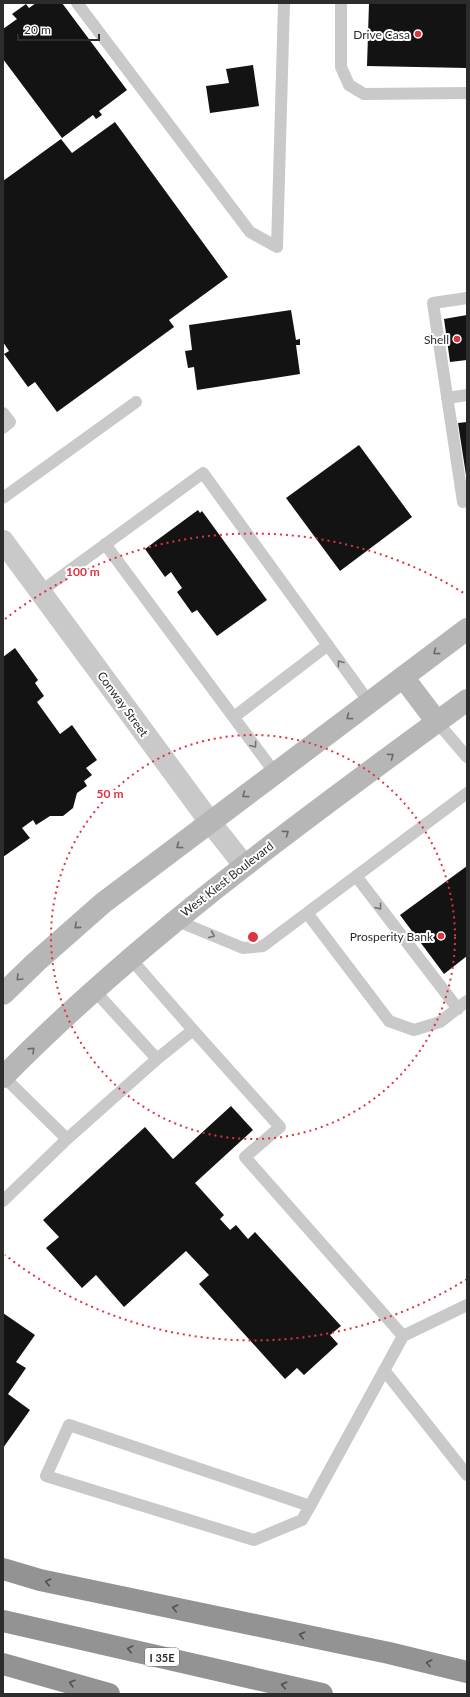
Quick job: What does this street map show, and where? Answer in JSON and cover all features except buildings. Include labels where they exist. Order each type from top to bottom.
[{"type":"highway","points":[[3,1569],[40,1580],[389,1653],[467,1672]]},
{"type":"highway","name":"I 35E","points":[[3,1621],[322,1694]]},
{"type":"highway","points":[[3,1664],[110,1694]]},
{"type":"main road","points":[[3,994],[36,962],[103,903],[467,629]]},
{"type":"main road","points":[[403,677],[437,722]]},
{"type":"main road","name":"West Kiest Boulevard","points":[[3,1077],[94,990],[176,920],[244,865],[467,700]]},
{"type":"street","name":"Conway Street","points":[[3,541],[210,822],[244,865]]},
{"type":"lane","points":[[77,3],[250,232],[277,248],[284,3]]},
{"type":"lane","points":[[341,3],[341,66],[349,85],[364,94],[467,93]]},
{"type":"lane","points":[[467,298],[433,303],[463,502],[467,501]]},
{"type":"lane","points":[[448,398],[467,395]]},
{"type":"lane","points":[[3,498],[136,402]]},
{"type":"lane","points":[[3,413],[10,422],[3,428]]},
{"type":"lane","points":[[40,592],[203,473],[369,702]]},
{"type":"lane","points":[[105,544],[275,773]]},
{"type":"lane","points":[[234,717],[328,646]]},
{"type":"lane","points":[[437,722],[467,757]]},
{"type":"lane","points":[[176,920],[243,948],[263,946],[467,793]]},
{"type":"lane","points":[[307,912],[389,1020],[414,1030],[440,1022],[462,1005],[356,876]]},
{"type":"lane","points":[[130,958],[280,1127],[245,1157],[403,1336]]},
{"type":"lane","points":[[94,990],[157,1060]]},
{"type":"lane","points":[[3,1201],[66,1139],[194,1030]]},
{"type":"lane","points":[[3,1077],[66,1139]]},
{"type":"lane","points":[[310,1506],[69,1425],[46,1476],[254,1540],[302,1520],[310,1506],[384,1370],[403,1336],[467,1305]]},
{"type":"lane","points":[[384,1370],[467,1475]]},
{"type":"place","name":"Drive Casa","points":[[418,34]]},
{"type":"place","name":"Shell","points":[[457,339]]},
{"type":"place","name":"Prosperity Bank","points":[[441,936]]}]
